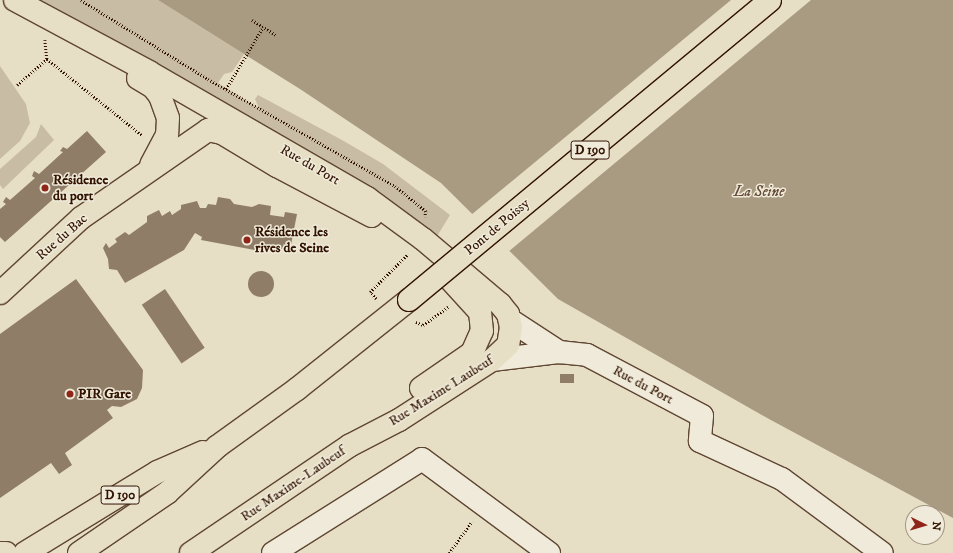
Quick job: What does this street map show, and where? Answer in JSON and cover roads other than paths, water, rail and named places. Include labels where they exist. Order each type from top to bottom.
[{"type":"main road","name":"Rue du Port","points":[[15,0],[149,72],[367,198],[423,239],[482,288],[505,309],[510,320]]},
{"type":"main road","name":"Pont de Poissy","points":[[218,446],[297,389],[409,300],[770,0]]},
{"type":"main road","name":"Rue du Port","points":[[37,12],[153,87],[160,96],[168,118],[167,135],[147,171]]},
{"type":"main road","name":"Rue du Bac","points":[[0,293],[81,218],[200,134],[215,130],[373,217],[417,246],[466,294],[480,312],[483,321],[480,339],[472,353],[393,408],[349,446]]},
{"type":"main road","name":"Rue Maxime Laubeuf","points":[[349,446],[399,420],[492,360],[508,345],[510,320]]},
{"type":"main road","name":"D 190","points":[[25,553],[157,472],[218,446]]},
{"type":"main road","name":"D 190","points":[[79,553],[167,493],[218,446]]},
{"type":"main road","name":"Rue Maxime-Laubeuf","points":[[191,553],[349,446]]},
{"type":"main road","points":[[0,552],[6,553]]},
{"type":"lane","name":"Rue du Port","points":[[510,320],[559,352]]},
{"type":"lane","name":"Rue du Port","points":[[492,360],[559,352],[586,355],[702,416],[700,441],[782,479],[882,553]]},
{"type":"lane","points":[[273,553],[422,459],[549,553]]},
{"type":"water","name":"La Seine","points":[[158,0],[953,0],[953,518],[945,514],[945,505],[929,505],[769,419],[558,299],[441,183],[300,89]]},
{"type":"place","name":"Résidence du port","points":[[45,188]]},
{"type":"place","name":"Résidence les rives de Seine","points":[[247,240]]},
{"type":"place","name":"PIR Gare","points":[[70,394]]}]
